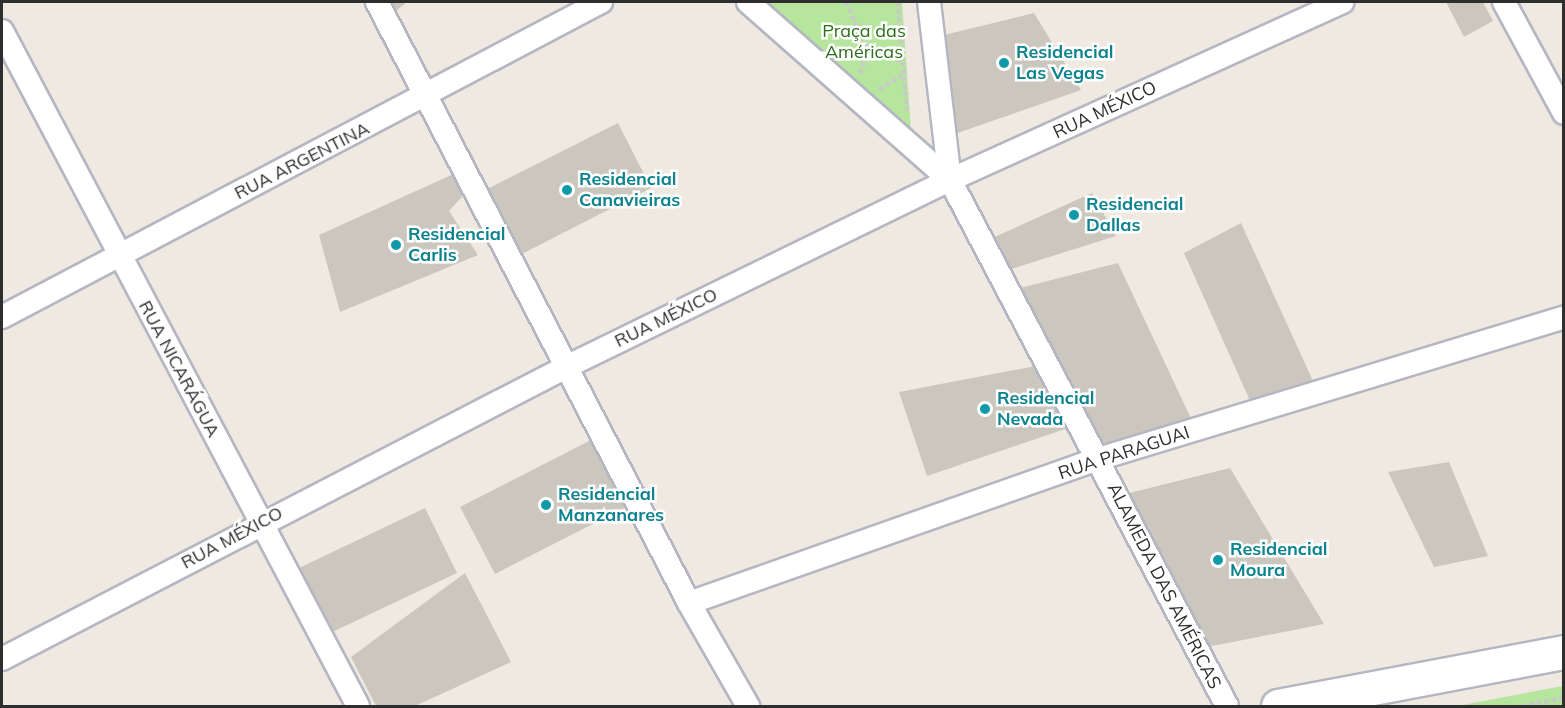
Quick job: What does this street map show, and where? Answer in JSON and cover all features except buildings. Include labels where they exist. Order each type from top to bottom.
[{"type":"main road","points":[[1278,706],[1563,652]]},
{"type":"street","points":[[376,2],[428,95],[689,603],[748,706]]},
{"type":"street","name":"RUA ARGENTINA","points":[[2,317],[428,95],[600,2]]},
{"type":"street","points":[[748,2],[951,180]]},
{"type":"street","points":[[929,2],[951,180]]},
{"type":"street","name":"RUA MÉXICO","points":[[2,660],[568,366],[951,180],[1342,2]]},
{"type":"street","points":[[1504,2],[1563,113]]},
{"type":"street","name":"RUA NICARÁGUA","points":[[2,31],[358,706]]},
{"type":"street","name":"ALAMEDA DAS AMÉRICAS","points":[[951,180],[1227,706]]},
{"type":"street","name":"RUA PARAGUAI","points":[[689,603],[1098,459],[1563,317]]},
{"type":"path","points":[[846,2],[868,50],[868,59],[854,81]]},
{"type":"path","points":[[898,2],[905,119]]},
{"type":"path","points":[[868,50],[903,62]]},
{"type":"path","points":[[871,94],[904,75]]},
{"type":"path","points":[[1522,706],[1563,698]]},
{"type":"green space","name":"Praça das Américas","points":[[753,2],[902,2],[911,131],[910,131]]},
{"type":"green space","points":[[1563,686],[1563,706],[1457,706]]},
{"type":"place","name":"Residencial Las Vegas","points":[[1004,63]]},
{"type":"place","name":"Residencial Canavieiras","points":[[567,190]]},
{"type":"place","name":"Residencial Dallas","points":[[1074,215]]},
{"type":"place","name":"Residencial Carlis","points":[[396,245]]},
{"type":"place","name":"Residencial Nevada","points":[[985,409]]},
{"type":"place","name":"Residencial Manzanares","points":[[546,505]]},
{"type":"place","name":"Residencial Moura","points":[[1218,560]]}]
